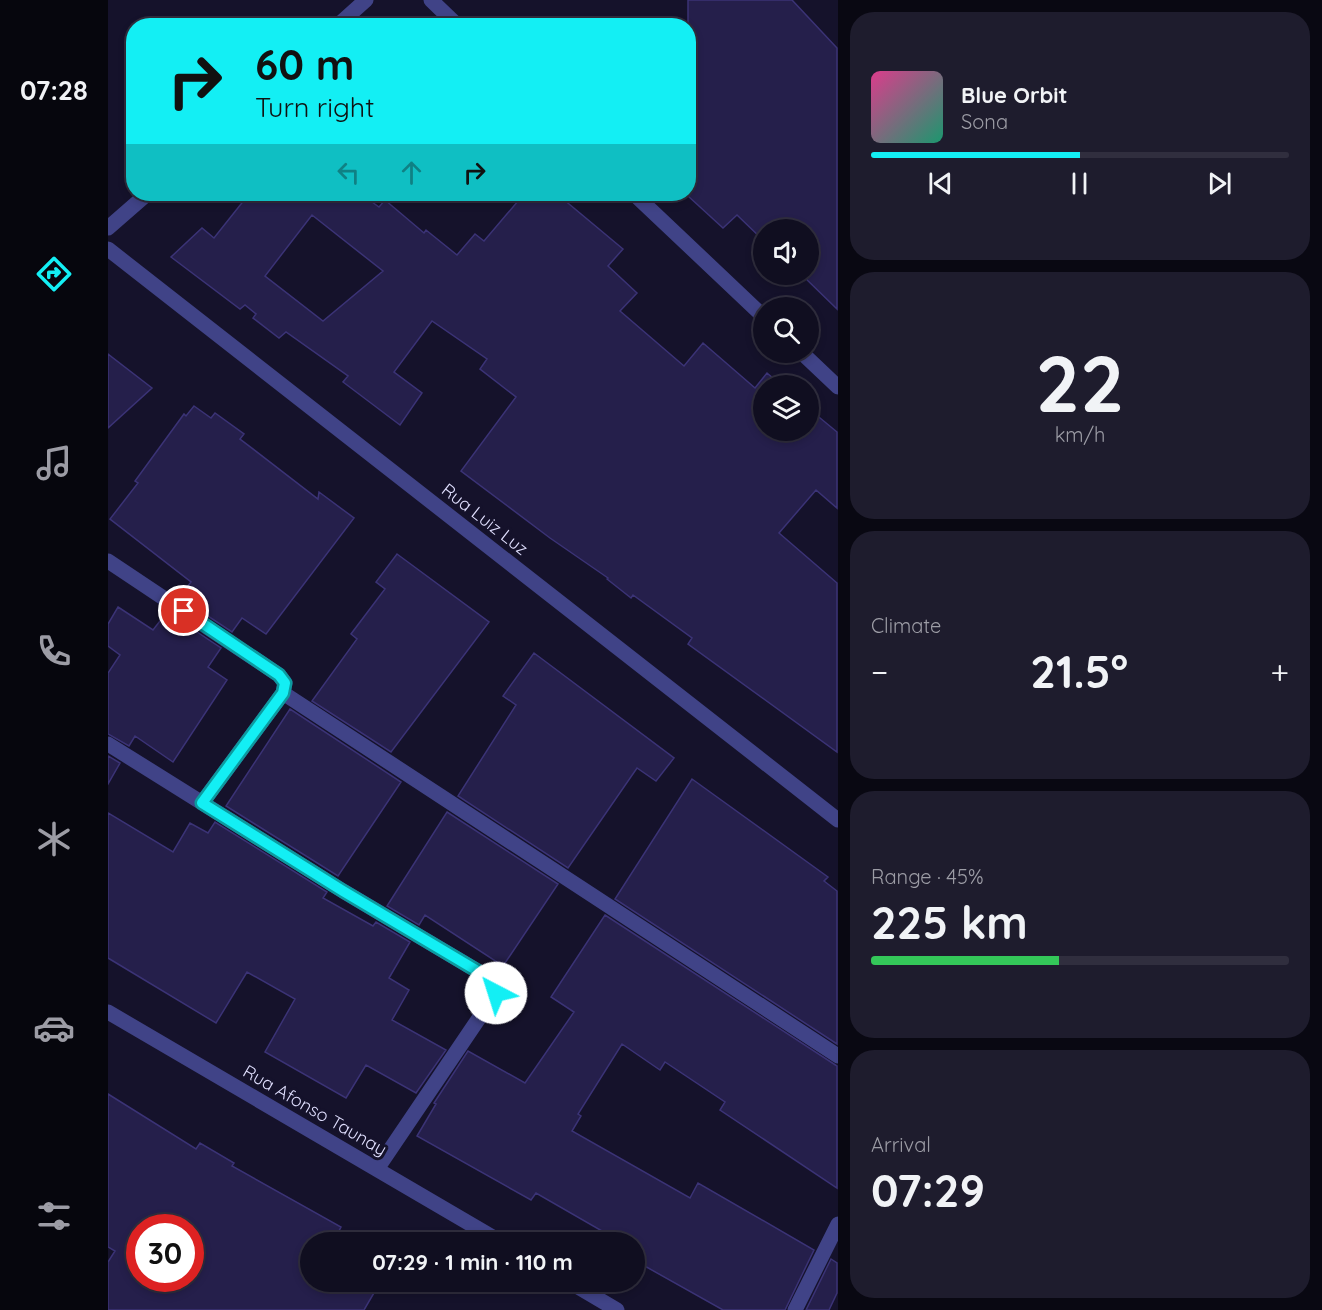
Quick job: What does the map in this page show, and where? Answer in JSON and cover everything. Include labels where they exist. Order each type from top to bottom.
[{"type":"street","points":[[346,18],[366,0]]},
{"type":"street","points":[[431,0],[450,18]]},
{"type":"street","points":[[108,228],[139,201]]},
{"type":"street","points":[[641,201],[753,306]]},
{"type":"street","name":"Rua Luiz Luz","points":[[108,249],[837,820]]},
{"type":"street","points":[[812,363],[837,387]]},
{"type":"street","points":[[108,561],[279,675],[285,683],[283,693],[202,803]]},
{"type":"street","points":[[283,693],[837,1056]]},
{"type":"street","points":[[108,744],[343,891],[491,979],[496,993],[377,1169]]},
{"type":"street","name":"Rua Afonso Taunay","points":[[108,1012],[484,1232]]},
{"type":"street","points":[[795,1310],[837,1224]]},
{"type":"street","points":[[587,1292],[617,1310]]},
{"type":"building","points":[[688,0],[792,0],[837,48],[837,309],[812,285],[819,285],[819,219],[753,219],[753,230],[737,215],[723,228],[693,201],[696,201],[696,18],[688,18]]},
{"type":"building","points":[[243,201],[371,201],[379,207],[386,201],[424,233],[426,230],[457,255],[475,234],[484,241],[518,201],[565,201],[623,249],[608,266],[637,293],[620,311],[684,366],[703,343],[753,386],[753,441],[819,441],[819,417],[837,432],[837,508],[816,490],[779,533],[837,583],[837,752],[688,644],[692,638],[633,595],[631,598],[608,578],[461,471],[516,397],[480,369],[487,359],[432,321],[394,372],[422,393],[400,425],[343,382],[348,376],[286,332],[279,338],[253,318],[256,314],[245,305],[240,309],[171,257],[202,228],[214,238]],"holes":[[[312,215],[383,271],[323,321],[265,276]]]},
{"type":"building","points":[[108,354],[152,388],[108,428]]},
{"type":"building","points":[[194,406],[211,418],[215,413],[244,434],[240,439],[318,499],[319,492],[354,518],[266,634],[242,618],[232,632],[179,597],[191,582],[110,519],[138,483],[135,481],[184,414],[186,416]]},
{"type":"building","points":[[397,554],[489,622],[391,752],[312,701],[357,639],[351,634],[385,589],[376,582]]},
{"type":"building","points":[[118,607],[153,630],[167,612],[221,648],[208,667],[227,680],[173,762],[135,736],[129,746],[108,734],[108,673],[120,655],[108,646],[108,624]]},
{"type":"building","points":[[534,653],[674,758],[656,781],[637,768],[568,868],[458,796],[516,705],[503,696]]},
{"type":"building","points":[[290,709],[401,782],[338,876],[226,806]]},
{"type":"building","points":[[108,756],[120,763],[108,784]]},
{"type":"building","points":[[692,779],[828,877],[824,881],[837,891],[837,1044],[615,899]]},
{"type":"building","points":[[447,812],[558,884],[503,966],[425,915],[419,925],[387,906]]},
{"type":"building","points":[[108,813],[173,852],[190,823],[208,833],[215,822],[327,892],[323,898],[373,926],[376,922],[410,942],[389,978],[409,990],[392,1020],[446,1050],[416,1093],[366,1065],[346,1098],[265,1052],[295,999],[247,972],[216,1023],[108,958]]},
{"type":"building","points":[[605,915],[837,1066],[837,1188],[720,1110],[725,1102],[665,1062],[660,1070],[622,1044],[578,1114],[581,1116],[572,1131],[690,1198],[698,1183],[814,1250],[785,1310],[723,1310],[645,1266],[645,1232],[604,1232],[536,1193],[531,1200],[417,1136],[436,1104],[434,1103],[468,1051],[525,1083],[574,1012],[551,997]]},
{"type":"building","points":[[108,1094],[196,1149],[200,1143],[234,1163],[232,1166],[341,1227],[338,1232],[300,1232],[300,1292],[375,1292],[364,1310],[108,1310],[108,1262],[115,1251],[108,1247]]},
{"type":"building","points":[[831,1259],[837,1263],[837,1293],[829,1310],[806,1310]]},
{"type":"route","points":[[184,611],[279,675],[285,683],[283,693],[202,803],[343,891],[491,979],[496,993]]}]
